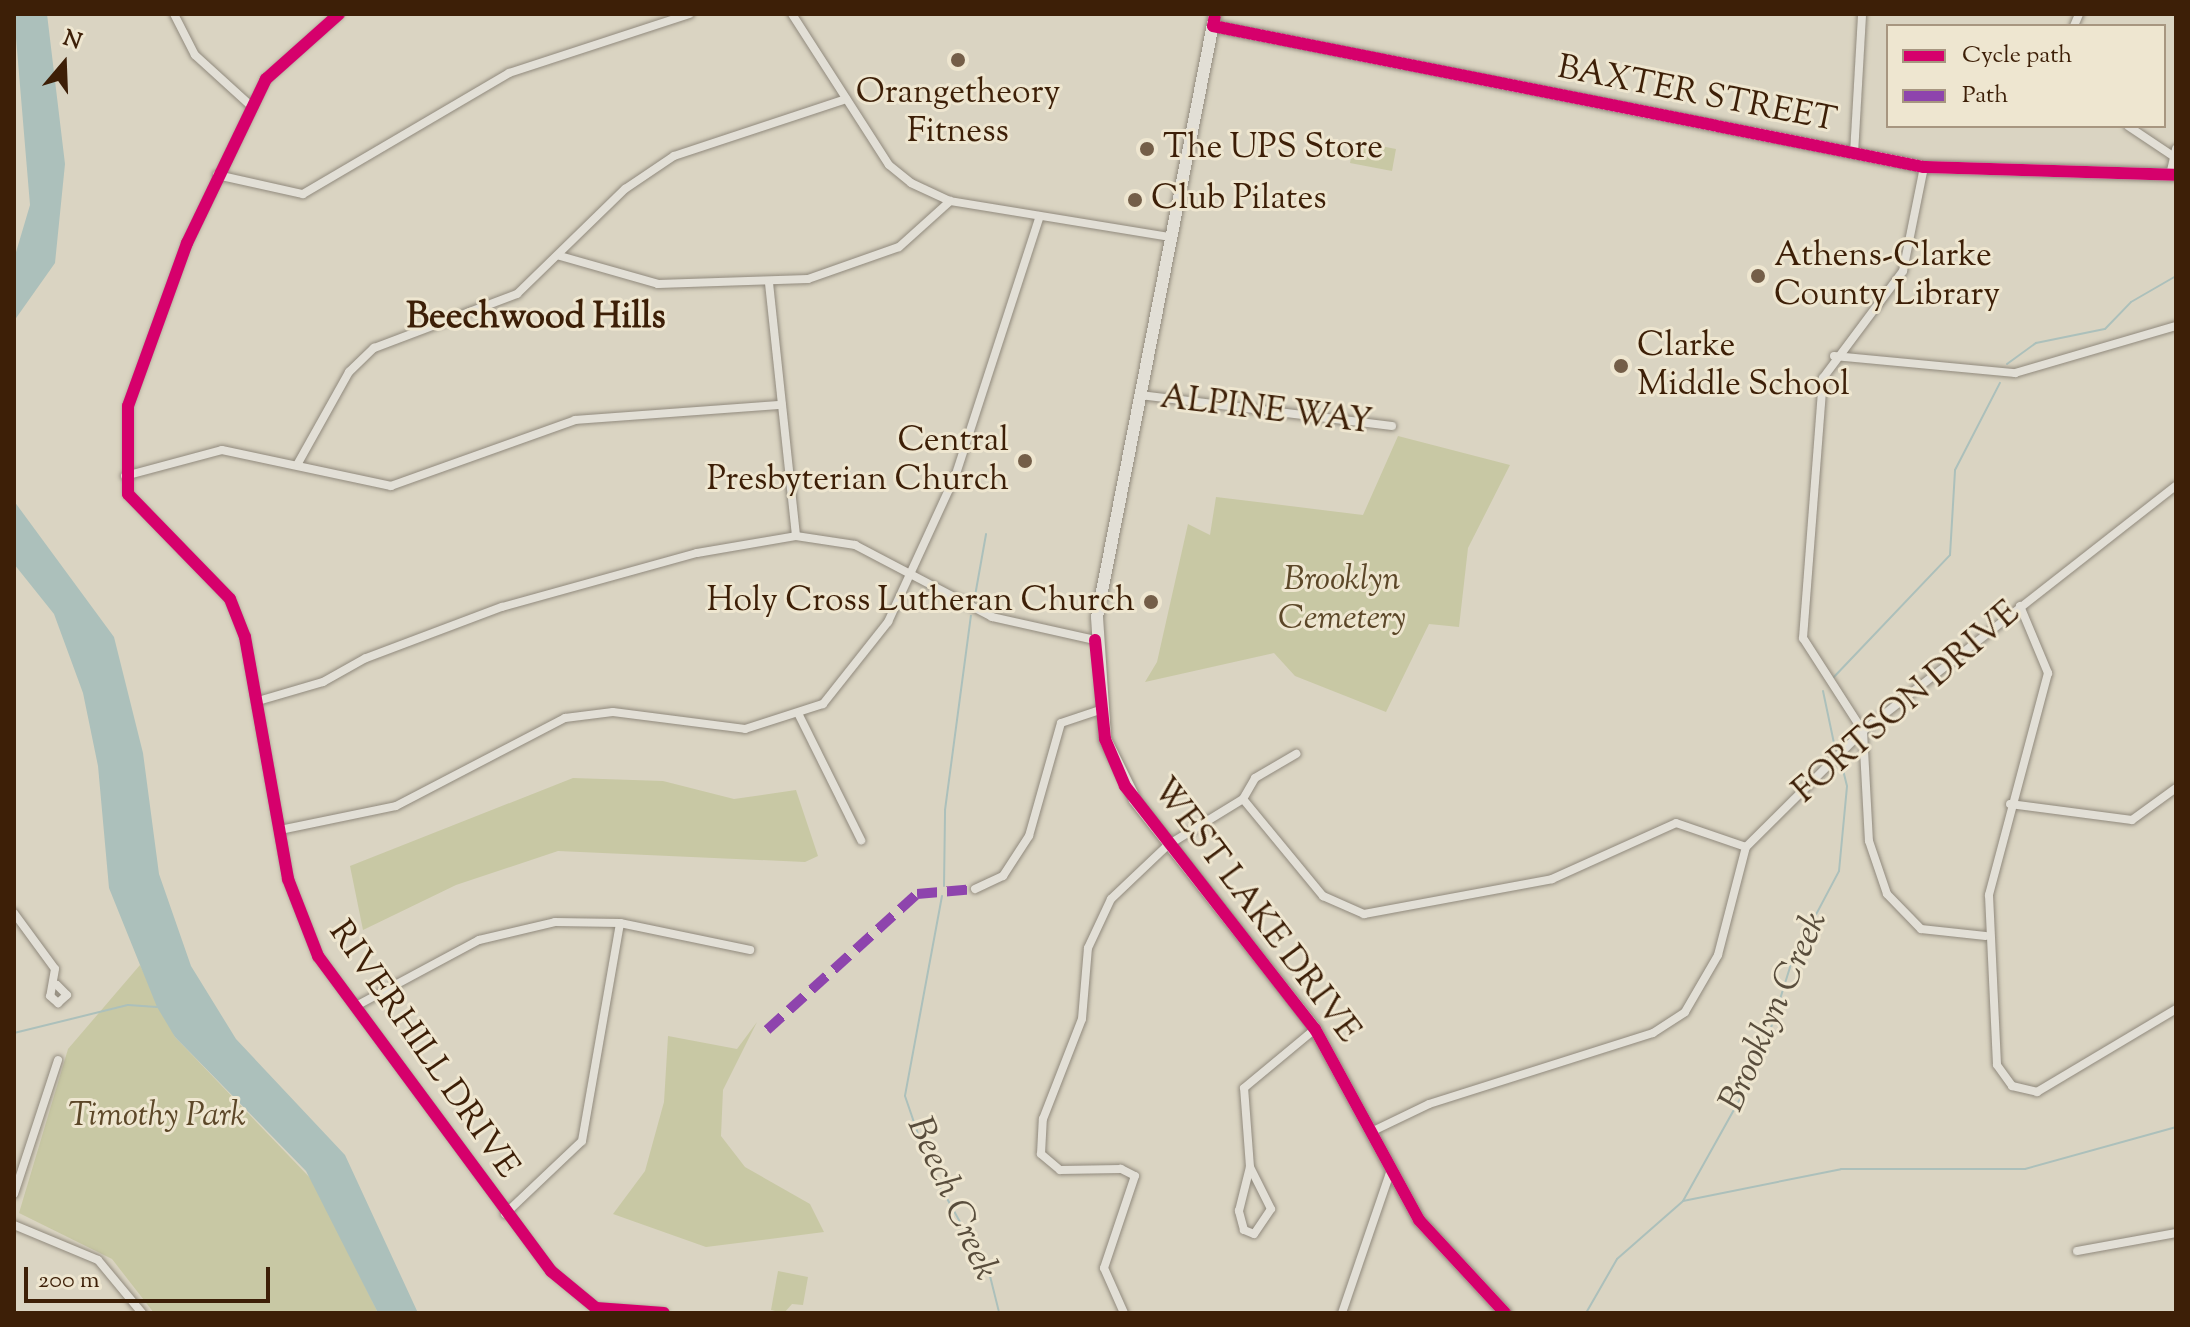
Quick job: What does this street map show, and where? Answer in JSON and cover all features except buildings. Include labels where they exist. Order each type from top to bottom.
[{"type":"main road","name":"BAXTER STREET","points":[[1214,20],[1924,167],[2173,175]]},
{"type":"main road","name":"WEST LAKE DRIVE","points":[[1214,20],[1095,640],[1100,710],[1117,770],[1168,845],[1315,1029],[1373,1131],[1391,1170],[1435,1240],[1505,1313]]},
{"type":"street","points":[[174,14],[195,55],[250,105]]},
{"type":"street","name":"RIVERHILL DRIVE","points":[[339,14],[285,56],[250,105],[217,175],[128,406],[125,476],[137,509],[230,599],[258,701],[280,830],[302,924],[356,1006],[505,1214],[551,1271],[596,1308],[664,1313]]},
{"type":"street","points":[[217,175],[303,194],[509,73],[690,14]]},
{"type":"street","points":[[792,14],[899,175],[950,201],[1171,237]]},
{"type":"street","points":[[1854,154],[1862,14]]},
{"type":"street","points":[[297,465],[349,372],[374,348],[517,294],[560,256],[625,189],[674,156],[846,99]]},
{"type":"street","points":[[2132,128],[2175,152],[2173,175]]},
{"type":"street","points":[[1924,167],[1903,271],[1834,356],[1820,399],[1803,638],[1863,731],[1869,841],[1887,894],[1921,929],[1986,936]]},
{"type":"street","points":[[560,256],[658,284],[769,283],[869,262],[909,240],[950,201]]},
{"type":"street","points":[[280,830],[396,806],[565,718],[613,712],[745,729],[799,715],[847,682],[909,576],[988,387],[1040,216]]},
{"type":"street","points":[[769,283],[796,536]]},
{"type":"street","points":[[1834,356],[2015,373],[2176,326]]},
{"type":"street","name":"ALPINE WAY","points":[[1140,395],[1392,426]]},
{"type":"street","points":[[125,476],[222,450],[391,486],[575,420],[781,405]]},
{"type":"street","name":"FORTSON DRIVE","points":[[1746,847],[1863,731],[2176,486]]},
{"type":"street","points":[[258,701],[323,682],[366,658],[502,607],[697,553],[796,536],[855,545],[992,617],[1095,640]]},
{"type":"street","points":[[2020,606],[2048,673],[2010,804],[1986,936],[1997,1065],[2012,1086],[2037,1092],[2176,1009]]},
{"type":"street","points":[[975,889],[1003,876],[1029,836],[1061,723],[1100,710]]},
{"type":"street","points":[[799,715],[861,840]]},
{"type":"street","points":[[1124,1313],[1104,1268],[1135,1176],[1121,1169],[1060,1170],[1041,1154],[1040,1135],[1082,1019],[1095,928],[1111,899],[1168,845],[1243,799],[1255,778],[1296,754]]},
{"type":"street","points":[[2010,804],[2132,820],[2176,788]]},
{"type":"street","points":[[1243,799],[1323,896],[1364,914],[1552,879],[1676,823],[1746,847],[1718,955],[1685,1012],[1653,1033],[1429,1104],[1373,1131]]},
{"type":"street","points":[[14,913],[55,969],[57,985]]},
{"type":"street","points":[[356,1006],[479,940],[555,922],[620,923],[750,950]]},
{"type":"street","points":[[505,1214],[582,1141],[620,923]]},
{"type":"street","points":[[1250,1167],[1271,1209],[1254,1234],[1244,1230],[1239,1211],[1250,1167],[1245,1087],[1315,1029]]},
{"type":"street","points":[[14,1194],[58,1060]]},
{"type":"street","points":[[1342,1313],[1391,1170]]},
{"type":"street","points":[[14,1225],[98,1260],[142,1313]]},
{"type":"street","points":[[2077,1251],[2176,1233]]},
{"type":"green space","points":[[1354,141],[1396,149],[1392,171],[1350,163]]},
{"type":"green space","name":"Brooklyn Cemetery","points":[[1398,436],[1510,465],[1468,548],[1459,627],[1429,624],[1386,712],[1295,676],[1274,653],[1145,682],[1157,662],[1188,524],[1210,535],[1216,497],[1363,515]]},
{"type":"green space","points":[[573,778],[663,781],[734,799],[796,790],[818,856],[805,862],[558,851],[456,885],[363,930],[350,866]]},
{"type":"green space","name":"Timothy Park","points":[[140,965],[175,1037],[313,1181],[378,1313],[154,1313],[112,1259],[19,1213],[68,1049]]},
{"type":"green space","points":[[757,1022],[723,1090],[721,1136],[745,1167],[810,1204],[824,1232],[706,1247],[613,1214],[645,1171],[664,1102],[668,1036],[737,1049]]},
{"type":"green space","points":[[778,1271],[808,1277],[803,1305],[792,1304],[784,1313],[771,1310]]},
{"type":"shaded area","points":[[14,14],[47,14],[65,164],[55,263],[14,321],[14,259],[30,205]]},
{"type":"shaded area","points":[[14,501],[114,637],[143,753],[159,874],[191,966],[236,1039],[345,1155],[418,1313],[378,1313],[306,1171],[175,1037],[157,1007],[109,888],[98,766],[83,693],[54,614],[14,564]]},
{"type":"waterway","name":"Brooklyn Creek","points":[[2007,364],[2036,343],[2105,329],[2131,302],[2176,276]]},
{"type":"waterway","name":"Brooklyn Creek","points":[[1832,679],[1950,555],[1955,470],[2000,383]]},
{"type":"waterway","name":"Beech Creek","points":[[975,596],[986,534]]},
{"type":"waterway","name":"Beech Creek","points":[[944,886],[945,810],[971,616]]},
{"type":"waterway","name":"Brooklyn Creek","points":[[1823,691],[1835,748]]},
{"type":"waterway","name":"Brooklyn Creek","points":[[1586,1313],[1617,1259],[1683,1201],[1760,1063],[1793,958],[1839,871],[1847,786],[1841,762]]},
{"type":"waterway","name":"Beech Creek","points":[[942,896],[905,1096],[929,1166],[990,1276],[999,1313]]},
{"type":"waterway","points":[[14,1033],[128,1005],[157,1007]]},
{"type":"waterway","points":[[1683,1201],[1841,1169],[2025,1169],[2176,1127]]},
{"type":"marked path","points":[[767,1030],[917,894],[975,889]]},
{"type":"cycle path","points":[[339,14],[266,79],[187,243],[128,406],[128,494],[230,599],[245,637],[288,879],[318,956],[551,1271],[596,1308],[664,1313]]},
{"type":"cycle path","points":[[1215,14],[1213,26],[1924,167],[2176,175]]},
{"type":"cycle path","points":[[1095,640],[1105,739],[1125,786],[1315,1029],[1419,1220],[1505,1313]]},
{"type":"place","name":"Orangetheory Fitness","points":[[958,60]]},
{"type":"place","name":"The UPS Store","points":[[1147,149]]},
{"type":"place","name":"Club Pilates","points":[[1135,200]]},
{"type":"place","name":"Athens-Clarke County Library","points":[[1758,276]]},
{"type":"place","name":"Clarke Middle School","points":[[1621,366]]},
{"type":"place","name":"Central Presbyterian Church","points":[[1025,461]]},
{"type":"place","name":"Holy Cross Lutheran Church","points":[[1151,602]]},
{"type":"district","name":"Beechwood Hills","points":[[536,319]]}]
